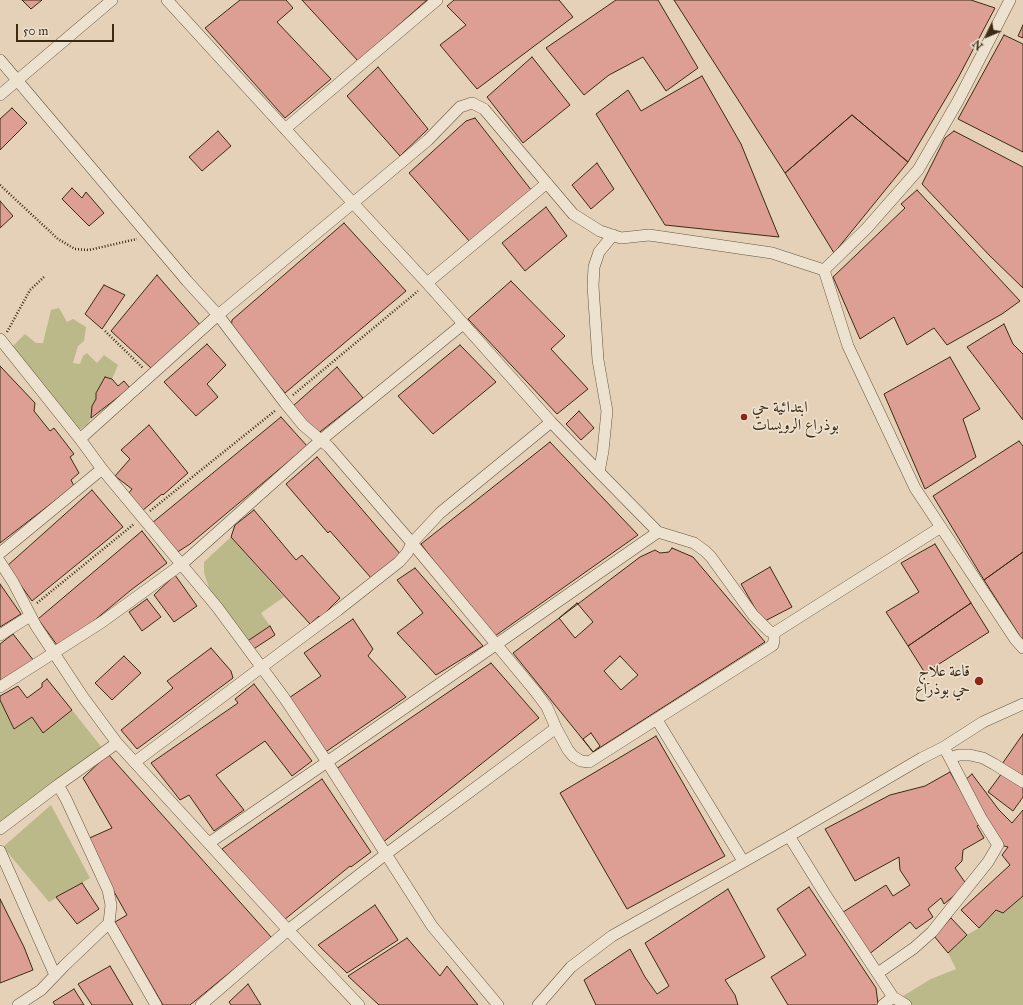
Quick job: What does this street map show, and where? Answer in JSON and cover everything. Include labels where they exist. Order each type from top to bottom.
[{"type":"street","points":[[0,95],[112,0]]},
{"type":"street","points":[[167,0],[551,422],[658,532],[694,543],[705,551],[753,614],[765,628],[774,633]]},
{"type":"street","points":[[286,129],[437,0]]},
{"type":"street","points":[[824,270],[868,228],[918,170],[958,100],[1010,0]]},
{"type":"street","points":[[0,60],[187,281],[218,315],[303,425],[329,448],[412,543],[536,691],[547,707],[556,728],[573,756],[581,761],[589,762],[773,645],[774,633]]},
{"type":"street","points":[[80,439],[218,315],[428,140],[460,107],[472,103],[484,109],[573,214],[600,231],[621,238],[648,235],[772,252],[824,270]]},
{"type":"street","points":[[427,284],[547,183]]},
{"type":"street","points":[[599,472],[603,451],[607,411],[598,360],[593,286],[594,267],[599,252],[613,235]]},
{"type":"street","points":[[824,270],[848,346],[915,488],[1015,639],[1023,648]]},
{"type":"street","points":[[0,687],[102,622],[182,564],[321,440],[463,324]]},
{"type":"street","points":[[1,342],[80,439],[102,469],[217,607],[262,668],[327,762],[432,926],[498,1005]]},
{"type":"street","points":[[135,762],[262,668],[399,562],[407,553],[412,543],[440,513],[551,422]]},
{"type":"street","points":[[0,553],[102,469]]},
{"type":"street","points":[[774,633],[941,526]]},
{"type":"street","points":[[209,843],[658,532]]},
{"type":"street","points":[[0,562],[13,582],[29,614],[54,654],[83,697],[117,742],[288,930],[359,1005]]},
{"type":"street","points":[[0,635],[29,614]]},
{"type":"street","points":[[538,1005],[571,967],[612,936],[789,836],[922,758],[944,747],[983,722],[1023,704]]},
{"type":"street","points":[[657,720],[743,861]]},
{"type":"street","points":[[201,1005],[288,930],[526,748],[556,728]]},
{"type":"street","points":[[0,828],[117,742]]},
{"type":"street","points":[[878,973],[914,948],[932,932],[980,872],[997,847],[997,844],[981,818],[944,747]]},
{"type":"street","points":[[950,758],[970,754],[983,758],[1023,782]]},
{"type":"street","points":[[58,785],[66,799],[108,890],[111,905],[109,923],[156,1005]]},
{"type":"street","points":[[789,836],[809,870],[893,997],[906,1005]]},
{"type":"street","points":[[0,851],[55,975]]},
{"type":"street","points":[[18,1005],[41,990],[109,923]]},
{"type":"street","points":[[883,1005],[893,997]]},
{"type":"path","points":[[0,185],[58,239],[75,249],[89,250],[111,246],[149,235]]},
{"type":"path","points":[[1,342],[30,290],[44,277]]},
{"type":"path","points":[[29,614],[142,518],[285,403],[427,284]]},
{"type":"path","points":[[105,331],[151,375]]},
{"type":"shaded area","points":[[59,308],[67,322],[73,319],[86,327],[84,341],[78,346],[73,363],[80,364],[83,356],[87,353],[97,363],[104,355],[118,365],[112,379],[105,377],[96,393],[96,399],[92,406],[91,418],[87,425],[77,431],[11,348],[25,334],[36,343],[43,343],[51,310]]},
{"type":"shaded area","points":[[231,537],[284,597],[261,613],[270,626],[246,642],[210,591],[204,573],[204,562]]},
{"type":"shaded area","points":[[0,700],[14,729],[32,717],[72,710],[103,749],[0,824]]},
{"type":"shaded area","points":[[51,805],[90,878],[49,902],[3,847]]},
{"type":"shaded area","points":[[1023,896],[1023,1005],[908,1005],[903,996],[931,979],[956,969],[948,953],[967,935],[979,928],[996,910],[1003,913]]},
{"type":"building","points":[[22,0],[42,0],[31,9]]},
{"type":"building","points":[[240,0],[286,0],[293,8],[277,22],[331,79],[285,118],[205,28]]},
{"type":"building","points":[[302,0],[427,0],[358,61]]},
{"type":"building","points":[[454,0],[559,0],[573,17],[477,89],[440,45],[466,25],[447,6]]},
{"type":"building","points":[[616,0],[658,0],[698,68],[666,91],[643,57],[609,75],[584,95],[546,48]]},
{"type":"building","points":[[674,0],[971,0],[995,8],[958,78],[908,162],[852,115],[785,173]]},
{"type":"building","points":[[1023,25],[1023,38],[1018,36]]},
{"type":"building","points":[[1004,35],[1023,44],[1023,152],[958,119]]},
{"type":"building","points":[[532,57],[570,105],[523,143],[487,97]]},
{"type":"building","points":[[378,67],[428,129],[400,156],[347,96]]},
{"type":"building","points":[[702,76],[741,144],[779,237],[665,225],[596,114],[628,90],[641,111]]},
{"type":"building","points":[[12,108],[27,123],[0,150],[0,119]]},
{"type":"building","points":[[852,115],[908,162],[834,253],[785,173]]},
{"type":"building","points":[[475,118],[532,191],[471,243],[409,173],[466,121]]},
{"type":"building","points":[[218,131],[231,146],[202,171],[189,157]]},
{"type":"building","points":[[954,131],[1023,167],[1023,288],[989,255],[922,184],[945,138]]},
{"type":"building","points":[[597,163],[614,189],[591,209],[572,185]]},
{"type":"building","points":[[72,188],[82,198],[86,192],[104,213],[89,226],[62,199]]},
{"type":"building","points":[[917,190],[1020,301],[1002,314],[947,345],[934,328],[907,345],[894,317],[860,339],[833,277],[905,208],[901,204]]},
{"type":"building","points":[[0,201],[13,216],[0,228]]},
{"type":"building","points":[[546,207],[567,236],[525,271],[502,243]]},
{"type":"building","points":[[344,223],[406,291],[285,393],[231,329],[232,320]]},
{"type":"building","points":[[157,275],[201,326],[151,368],[111,331]]},
{"type":"building","points":[[511,281],[565,336],[551,349],[588,389],[557,414],[468,319]]},
{"type":"building","points":[[104,285],[125,295],[102,329],[85,314]]},
{"type":"building","points":[[1004,324],[1013,344],[1023,354],[1023,420],[967,347]]},
{"type":"building","points":[[207,344],[226,365],[207,384],[218,397],[196,416],[164,382]]},
{"type":"building","points":[[460,345],[496,382],[433,434],[398,396]]},
{"type":"building","points":[[950,357],[980,409],[963,419],[976,457],[925,489],[884,394]]},
{"type":"building","points":[[0,366],[35,403],[34,411],[50,431],[54,428],[74,454],[70,457],[79,473],[71,480],[74,486],[0,543]]},
{"type":"building","points":[[337,367],[363,398],[316,435],[293,406]]},
{"type":"building","points":[[105,377],[112,379],[118,386],[124,381],[130,388],[91,418],[92,406],[96,399],[96,393]]},
{"type":"building","points":[[579,411],[594,428],[581,440],[566,424]]},
{"type":"building","points":[[281,417],[307,446],[190,544],[176,553],[152,523]]},
{"type":"building","points":[[149,425],[188,473],[142,511],[128,494],[132,489],[115,476],[130,459],[121,450]]},
{"type":"building","points":[[1019,441],[1023,446],[1023,552],[984,580],[933,496]]},
{"type":"building","points":[[550,442],[638,535],[495,636],[445,576],[421,544]]},
{"type":"building","points":[[317,457],[402,556],[372,579],[330,531],[328,533],[286,484]]},
{"type":"building","points":[[92,490],[123,527],[32,601],[7,566]]},
{"type":"building","points":[[254,510],[296,560],[302,555],[340,598],[320,618],[319,616],[310,624],[231,537],[235,525]]},
{"type":"building","points":[[142,531],[167,563],[131,590],[60,649],[38,619]]},
{"type":"building","points":[[935,544],[971,603],[908,646],[886,612],[919,592],[901,563]]},
{"type":"building","points":[[672,548],[693,557],[765,642],[593,752],[513,653],[640,557],[655,550],[660,553],[669,552]]},
{"type":"building","points":[[1023,552],[1023,641],[984,580]]},
{"type":"building","points":[[770,567],[792,607],[763,622],[741,584]]},
{"type":"building","points":[[415,568],[483,646],[436,675],[397,633],[423,613],[397,580]]},
{"type":"building","points":[[175,575],[197,606],[174,622],[154,595]]},
{"type":"building","points":[[0,584],[21,614],[0,627]]},
{"type":"building","points":[[147,599],[161,617],[142,631],[129,612]]},
{"type":"building","points":[[577,603],[593,622],[575,638],[559,618]]},
{"type":"building","points":[[971,603],[989,632],[925,673],[908,646]]},
{"type":"building","points":[[353,619],[373,649],[368,656],[406,697],[324,753],[286,700],[321,676],[304,653]]},
{"type":"building","points":[[270,626],[275,635],[252,650],[246,642]]},
{"type":"building","points":[[13,634],[34,661],[0,683],[0,644]]},
{"type":"building","points":[[211,648],[231,671],[233,678],[137,749],[121,730],[173,688],[167,681]]},
{"type":"building","points":[[124,656],[141,673],[112,700],[95,683]]},
{"type":"building","points":[[620,656],[638,675],[621,690],[604,671]]},
{"type":"building","points":[[491,663],[539,718],[382,843],[336,769]]},
{"type":"building","points":[[47,679],[72,710],[43,733],[32,717],[14,729],[0,700],[0,696],[18,686],[27,698],[42,687],[42,683]]},
{"type":"building","points":[[254,684],[312,761],[292,776],[265,741],[216,775],[244,810],[214,831],[189,795],[180,800],[151,763],[238,703],[235,699]]},
{"type":"building","points":[[591,733],[600,746],[593,752],[583,739]]},
{"type":"building","points":[[1023,734],[1023,778],[1002,764]]},
{"type":"building","points":[[656,736],[725,856],[627,909],[560,793]]},
{"type":"building","points":[[108,754],[272,938],[190,1005],[163,1005],[115,922],[127,915],[85,840],[112,828],[83,778]]},
{"type":"building","points":[[950,772],[980,824],[977,826],[984,838],[963,850],[962,861],[955,868],[967,885],[944,904],[941,898],[928,909],[933,917],[916,929],[910,922],[868,955],[840,914],[886,885],[893,896],[910,885],[900,870],[899,857],[855,881],[825,829],[890,795],[925,786]]},
{"type":"building","points":[[1002,773],[1023,788],[1023,797],[1013,811],[988,792]]},
{"type":"building","points":[[972,774],[999,810],[1012,823],[1023,810],[1023,896],[1003,913],[996,910],[979,928],[961,910],[1010,865],[1002,855],[1008,847],[1000,845],[964,781]]},
{"type":"building","points":[[322,779],[371,852],[351,867],[350,866],[284,920],[222,849]]},
{"type":"building","points":[[82,883],[99,909],[77,924],[56,897]]},
{"type":"building","points":[[809,887],[876,988],[877,1005],[788,1005],[771,977],[806,955],[777,909]]},
{"type":"building","points":[[728,889],[765,957],[725,980],[735,995],[738,1005],[596,1005],[584,980],[630,949],[645,977],[657,994],[669,986],[645,943]]},
{"type":"building","points":[[0,899],[24,947],[33,970],[0,983]]},
{"type":"building","points":[[375,905],[398,940],[347,973],[318,945]]},
{"type":"building","points":[[951,918],[967,935],[948,953],[934,936]]},
{"type":"building","points":[[407,938],[440,976],[447,966],[478,1005],[379,1005],[348,976]]},
{"type":"building","points":[[110,966],[133,1005],[92,1005],[78,984]]},
{"type":"building","points":[[248,984],[261,1005],[231,1005],[229,1002]]},
{"type":"building","points":[[74,989],[84,1005],[55,1005],[53,1002]]},
{"type":"place","name":"ابتدائية حي بوذراع الرويسات","points":[[744,417]]},
{"type":"place","name":"قاعة علاج حي بوذراع","points":[[979,681]]}]
